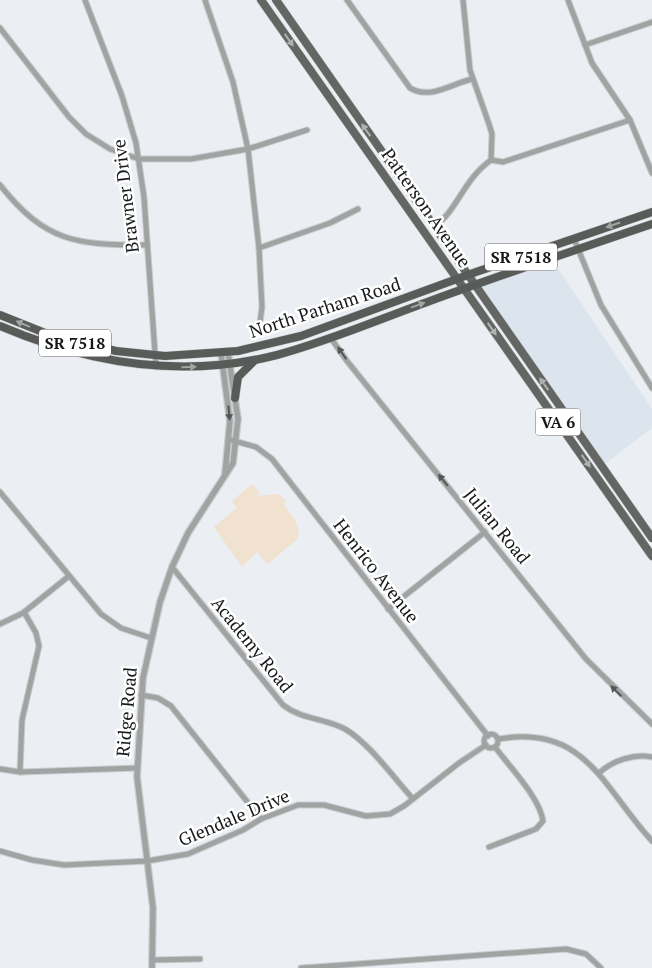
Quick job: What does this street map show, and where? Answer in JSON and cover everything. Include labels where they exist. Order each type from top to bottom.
[{"type":"highway","name":"North Parham Road","points":[[0,314],[72,342],[110,350],[155,356],[225,353],[279,342],[320,329],[468,275],[652,212]]},
{"type":"highway","name":"North Parham Road","points":[[0,326],[72,353],[109,361],[156,367],[226,364],[256,360],[298,348],[652,224]]},
{"type":"highway","points":[[298,348],[304,342],[320,337],[320,329]]},
{"type":"highway","points":[[235,398],[238,377],[256,360]]},
{"type":"main road","name":"Patterson Avenue","points":[[261,0],[652,556]]},
{"type":"main road","name":"Patterson Avenue","points":[[276,0],[652,538]]},
{"type":"street","name":"Brawner Drive","points":[[85,0],[122,96],[139,159],[156,367]]},
{"type":"street","points":[[205,0],[234,82],[248,149],[259,248],[262,307],[259,330]]},
{"type":"street","points":[[346,0],[410,88],[420,93],[429,93],[472,79]]},
{"type":"street","points":[[434,227],[447,214],[474,174],[491,160],[492,134],[490,124],[472,79],[464,0]]},
{"type":"street","points":[[568,0],[599,75],[630,120],[652,173]]},
{"type":"street","points":[[585,45],[652,22]]},
{"type":"street","points":[[0,28],[82,130],[110,149],[139,159],[191,159],[248,149],[307,130]]},
{"type":"street","points":[[491,160],[503,162],[630,120]]},
{"type":"street","points":[[0,185],[27,215],[61,236],[90,244],[147,245]]},
{"type":"street","points":[[259,248],[330,223],[358,209]]},
{"type":"street","points":[[574,239],[602,305],[652,388]]},
{"type":"street","name":"Julian Road","points":[[330,337],[347,361],[586,659],[652,724]]},
{"type":"street","name":"Ridge Road","points":[[225,353],[230,420],[225,474]]},
{"type":"street","name":"Ridge Road","points":[[152,968],[153,908],[140,812],[137,768],[142,695],[151,638],[172,566],[188,533],[216,493],[225,474],[233,464],[238,419],[235,398],[226,364]]},
{"type":"street","name":"Henrico Avenue","points":[[229,440],[256,447],[272,459],[488,736]]},
{"type":"street","points":[[0,492],[2,499],[108,620],[121,628],[151,638]]},
{"type":"street","points":[[388,609],[485,532]]},
{"type":"street","name":"Academy Road","points":[[172,566],[283,706],[296,714],[333,724],[350,733],[413,799]]},
{"type":"street","points":[[0,624],[24,612],[69,576]]},
{"type":"street","points":[[20,772],[22,720],[39,646],[36,633],[24,612]]},
{"type":"street","points":[[142,695],[158,698],[171,706],[261,819]]},
{"type":"street","points":[[495,747],[489,748],[486,745],[485,740],[488,736],[493,735],[498,739],[520,736],[554,742],[584,758],[599,773],[652,841]]},
{"type":"street","points":[[495,747],[498,739]]},
{"type":"street","name":"Glendale Drive","points":[[0,851],[32,860],[64,865],[147,861],[188,854],[290,807],[315,804],[364,816],[378,816],[398,811],[458,763],[486,745]]},
{"type":"street","points":[[489,847],[536,829],[543,823],[543,816],[532,796],[495,747]]},
{"type":"street","points":[[599,773],[610,764],[625,759],[641,756],[652,757]]},
{"type":"street","points":[[0,769],[20,772],[137,768]]},
{"type":"street","points":[[301,968],[566,949],[586,954],[601,968]]},
{"type":"street","points":[[152,960],[200,959]]},
{"type":"street","points":[[398,961],[398,968]]},
{"type":"shaded area","points":[[551,258],[652,409],[652,428],[606,463],[591,453],[474,284]]},
{"type":"shaded area","points":[[252,484],[260,493],[257,496],[279,494],[286,501],[284,504],[296,522],[299,534],[296,540],[268,564],[257,552],[242,567],[214,527],[237,508],[232,501]]}]
